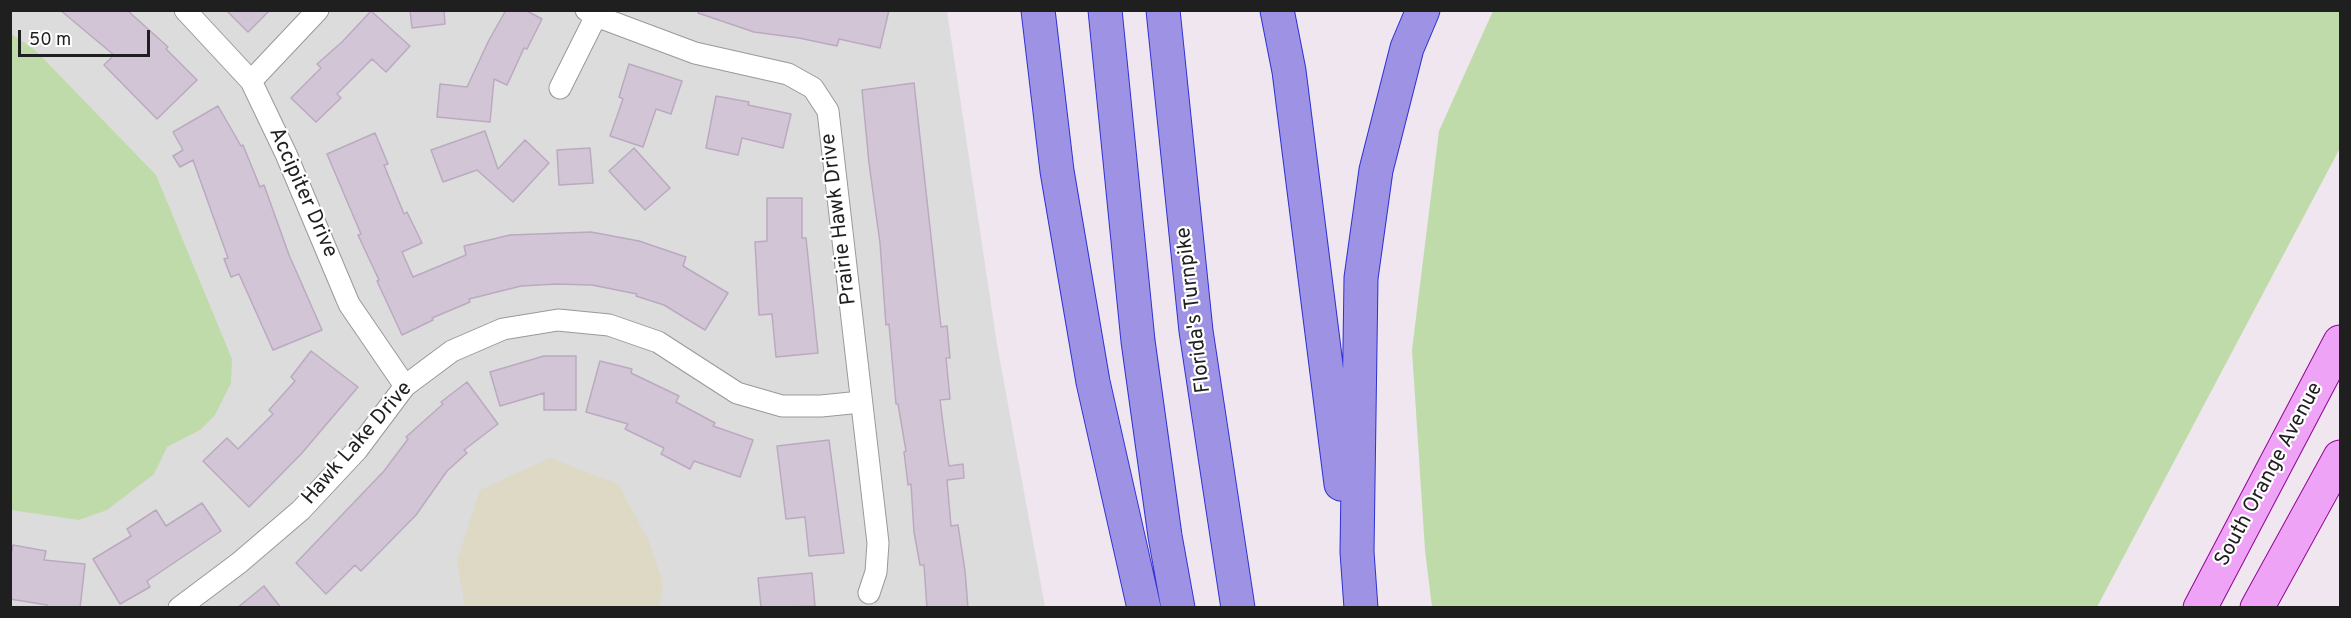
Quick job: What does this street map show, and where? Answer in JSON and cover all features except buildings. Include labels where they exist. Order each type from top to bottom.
[{"type":"highway","points":[[1038,10],[1057,171],[1093,382],[1144,608]]},
{"type":"highway","points":[[1105,10],[1138,341],[1165,536],[1178,608]]},
{"type":"highway","name":"Florida's Turnpike","points":[[1162,10],[1196,331],[1238,608]]},
{"type":"highway","points":[[1277,10],[1289,71],[1359,608]]},
{"type":"highway","points":[[1359,608],[1357,552],[1362,278],[1376,170],[1407,48],[1423,10]]},
{"type":"main road","name":"South Orange Avenue","points":[[2200,608],[2340,342]]},
{"type":"main road","points":[[2258,608],[2340,457]]},
{"type":"street","name":"Accipiter Drive","points":[[185,10],[251,81],[286,154],[349,304],[405,386]]},
{"type":"street","points":[[251,81],[318,10]]},
{"type":"street","points":[[560,88],[591,13]]},
{"type":"street","name":"Prairie Hawk Drive","points":[[591,13],[695,53],[788,74],[813,88],[828,111],[878,543],[876,572],[870,593]]},
{"type":"street","name":"Hawk Lake Drive","points":[[179,608],[239,563],[302,510],[357,450],[405,386],[452,351],[503,329],[558,320],[609,325],[658,342],[737,393],[782,406],[821,406],[861,402]]},
{"type":"shaded area","points":[[10,11],[947,11],[997,344],[1045,607],[11,607]]},
{"type":"shaded area","points":[[1493,11],[2340,11],[2340,148],[2097,607],[1432,607],[1425,550],[1412,350],[1439,131]]},
{"type":"shaded area","points":[[11,34],[35,50],[156,175],[232,359],[231,383],[215,415],[200,430],[167,447],[154,474],[107,510],[79,520],[11,510]]},
{"type":"shaded area","points":[[550,458],[618,484],[649,541],[663,583],[660,607],[465,607],[457,561],[480,490]]}]
